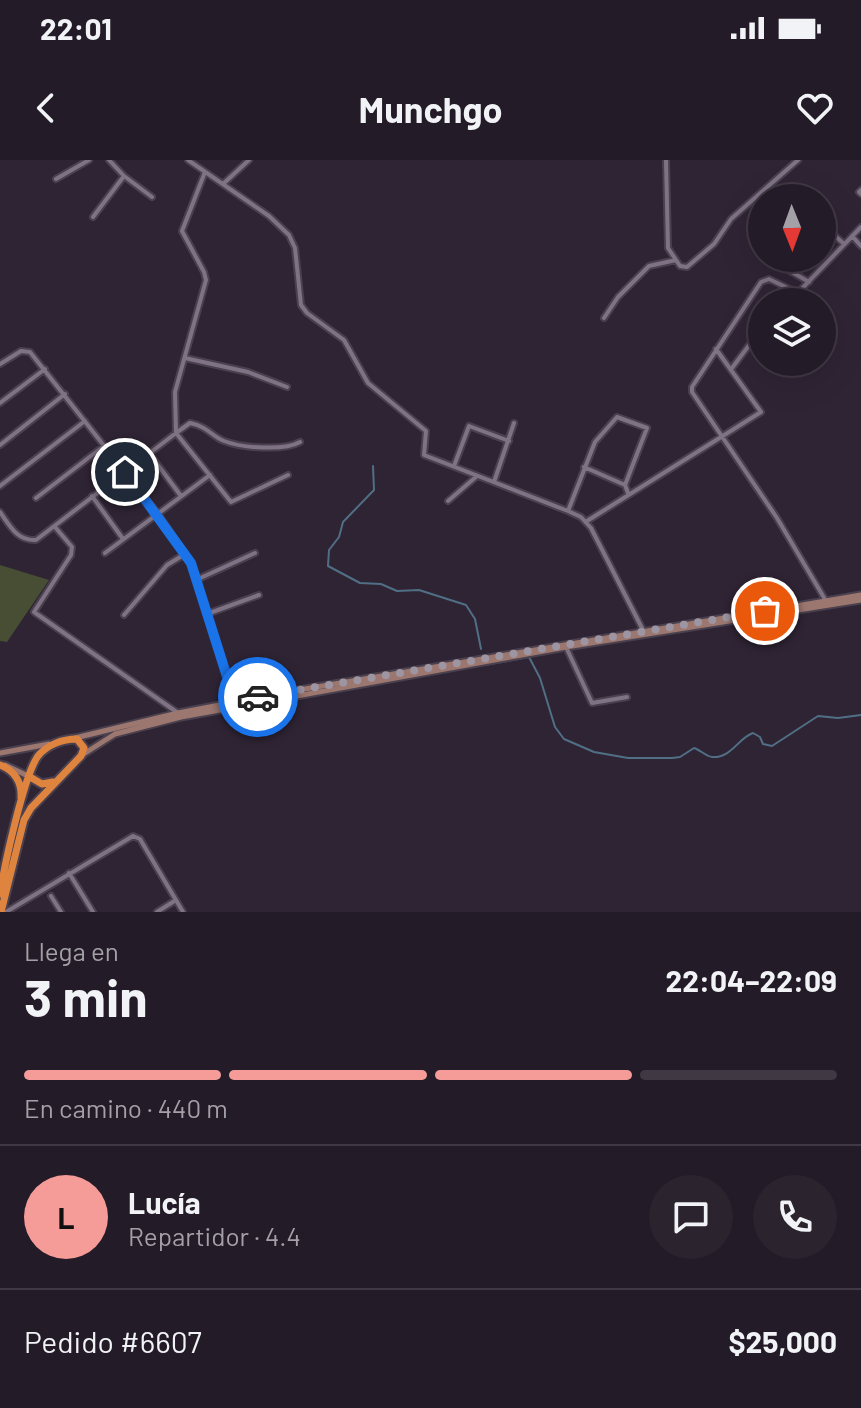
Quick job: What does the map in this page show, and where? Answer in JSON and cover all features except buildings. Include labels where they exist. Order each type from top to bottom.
[{"type":"highway","points":[[0,894],[21,799],[39,756],[58,743],[73,739],[83,744],[81,756],[31,808],[24,820],[3,912]]},
{"type":"highway","points":[[0,765],[19,781],[21,799]]},
{"type":"highway","points":[[30,777],[42,784],[56,781]]},
{"type":"main road","points":[[73,739],[235,702],[826,601],[861,598]]},
{"type":"main road","points":[[81,756],[109,736],[158,722],[644,632],[861,598]]},
{"type":"main road","points":[[1,753],[58,743]]},
{"type":"main road","points":[[0,765],[17,769],[30,777]]},
{"type":"street","points":[[56,179],[89,160]]},
{"type":"street","points":[[109,160],[152,197]]},
{"type":"street","points":[[188,160],[289,235],[295,248],[299,293],[307,313],[344,340],[368,383],[426,431],[424,455],[568,511],[586,521],[644,632]]},
{"type":"street","points":[[223,184],[249,160]]},
{"type":"street","points":[[666,160],[668,248],[680,266],[687,267],[714,244],[731,219],[798,160]]},
{"type":"street","points":[[205,172],[182,231],[206,280],[175,392],[176,433],[231,502],[288,475]]},
{"type":"street","points":[[93,217],[124,176]]},
{"type":"street","points":[[836,252],[861,227]]},
{"type":"street","points":[[851,236],[861,246]]},
{"type":"street","points":[[836,237],[844,244]]},
{"type":"street","points":[[604,318],[618,297],[649,266],[676,260]]},
{"type":"street","points":[[792,272],[809,282]]},
{"type":"street","points":[[803,288],[818,272]]},
{"type":"street","points":[[758,288],[764,279],[786,288]]},
{"type":"street","points":[[748,302],[692,387],[692,392],[777,518],[826,601]]},
{"type":"street","points":[[731,368],[748,346]]},
{"type":"street","points":[[586,521],[761,412],[716,349]]},
{"type":"street","points":[[0,364],[21,351],[30,352],[158,514],[191,563],[235,702]]},
{"type":"street","points":[[185,358],[248,372],[287,387]]},
{"type":"street","points":[[0,403],[45,369]]},
{"type":"street","points":[[0,445],[65,394]]},
{"type":"street","points":[[568,511],[595,442],[617,417],[647,428],[625,485],[628,493]]},
{"type":"street","points":[[0,486],[85,421]]},
{"type":"street","points":[[0,512],[18,536],[36,540],[190,423],[203,426],[223,440],[238,444],[276,448],[300,442]]},
{"type":"street","points":[[494,482],[514,423]]},
{"type":"street","points":[[454,466],[469,426],[509,441]]},
{"type":"street","points":[[36,498],[104,446]]},
{"type":"street","points":[[149,453],[181,496]]},
{"type":"street","points":[[584,467],[625,485]]},
{"type":"street","points":[[105,553],[210,475]]},
{"type":"street","points":[[448,501],[477,476]]},
{"type":"street","points":[[92,496],[123,539]]},
{"type":"street","points":[[55,527],[72,547],[71,555],[34,612],[178,713]]},
{"type":"street","points":[[196,580],[255,553]]},
{"type":"street","points":[[124,615],[167,565],[185,554]]},
{"type":"street","points":[[207,614],[259,595]]},
{"type":"street","points":[[566,647],[592,703],[627,697]]},
{"type":"street","points":[[0,743],[1,753]]},
{"type":"street","points":[[3,912],[135,836],[140,839],[183,912]]},
{"type":"street","points":[[69,873],[93,912]]},
{"type":"street","points":[[51,896],[61,912]]},
{"type":"street","points":[[157,912],[176,900]]},
{"type":"green space","points":[[0,565],[49,580],[7,642],[0,641]]},
{"type":"waterway","points":[[373,466],[374,490],[343,522],[339,537],[329,550],[328,566],[360,583],[381,584],[397,591],[419,590],[466,605],[475,619],[481,649]]},
{"type":"waterway","points":[[484,665],[529,657],[540,678],[555,727],[564,739],[594,752],[628,758],[680,757],[694,748],[710,756],[719,756],[753,733],[760,737],[763,744],[772,746],[818,716],[838,718],[861,715]]},
{"type":"way so far","points":[[258,697],[765,611]]},
{"type":"route","points":[[125,472],[191,563],[235,702],[258,697]]}]
